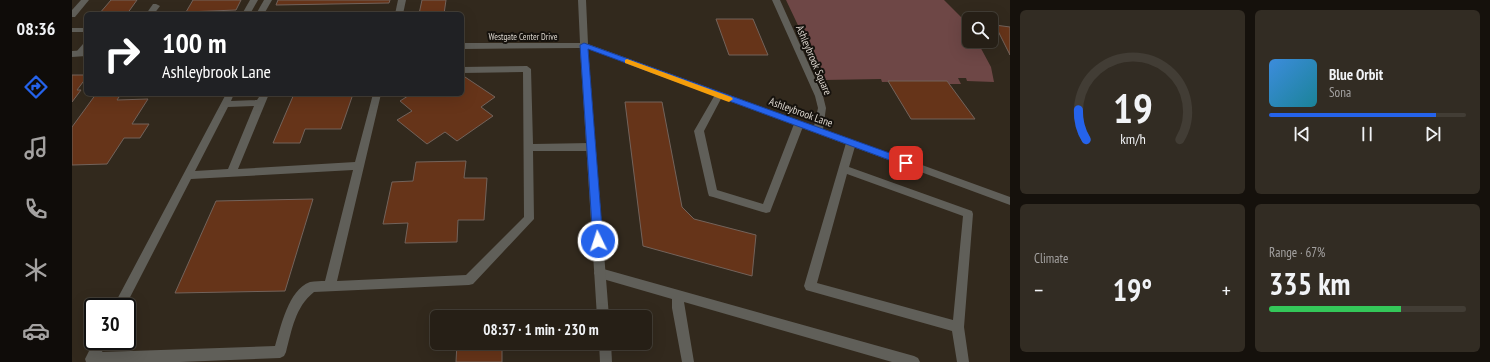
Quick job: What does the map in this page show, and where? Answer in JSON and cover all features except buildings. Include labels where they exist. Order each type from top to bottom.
[{"type":"street","points":[[72,15],[85,0]]},
{"type":"street","points":[[247,12],[254,0]]},
{"type":"street","points":[[261,12],[268,0]]},
{"type":"street","points":[[399,12],[402,0]]},
{"type":"street","points":[[582,0],[603,310]]},
{"type":"street","name":"Ashleybrook Square","points":[[776,0],[819,96],[822,108],[818,130]]},
{"type":"street","points":[[152,12],[156,6]]},
{"type":"street","points":[[72,30],[84,30]]},
{"type":"street","name":"Westgate Center Drive","points":[[464,46],[584,45]]},
{"type":"street","name":"Ashleybrook Lane","points":[[584,45],[1010,201]]},
{"type":"street","points":[[96,350],[91,359],[280,352],[290,315],[299,298],[312,287],[469,280],[529,219],[527,69],[464,70]]},
{"type":"street","points":[[719,95],[698,131],[712,193],[766,209],[798,124]]},
{"type":"street","points":[[124,298],[229,96]]},
{"type":"street","points":[[231,173],[264,96]]},
{"type":"street","points":[[330,286],[377,96]]},
{"type":"street","points":[[225,104],[260,103]]},
{"type":"street","points":[[852,143],[810,286],[958,327]]},
{"type":"street","points":[[528,148],[591,147]]},
{"type":"street","points":[[188,176],[360,166]]},
{"type":"street","points":[[844,169],[968,214],[958,327],[963,362]]},
{"type":"street","points":[[600,273],[914,362]]},
{"type":"street","points":[[678,295],[678,308],[688,362]]},
{"type":"street","points":[[605,350],[606,362]]},
{"type":"shaded area","points":[[786,0],[944,0],[962,18],[962,48],[981,48],[991,67],[994,82],[967,81],[966,78],[958,78],[961,84],[949,84],[947,81],[882,82],[881,79],[824,80]]},
{"type":"slow traffic","points":[[627,61],[729,99]]},
{"type":"route","points":[[598,241],[584,45],[906,163]]}]
